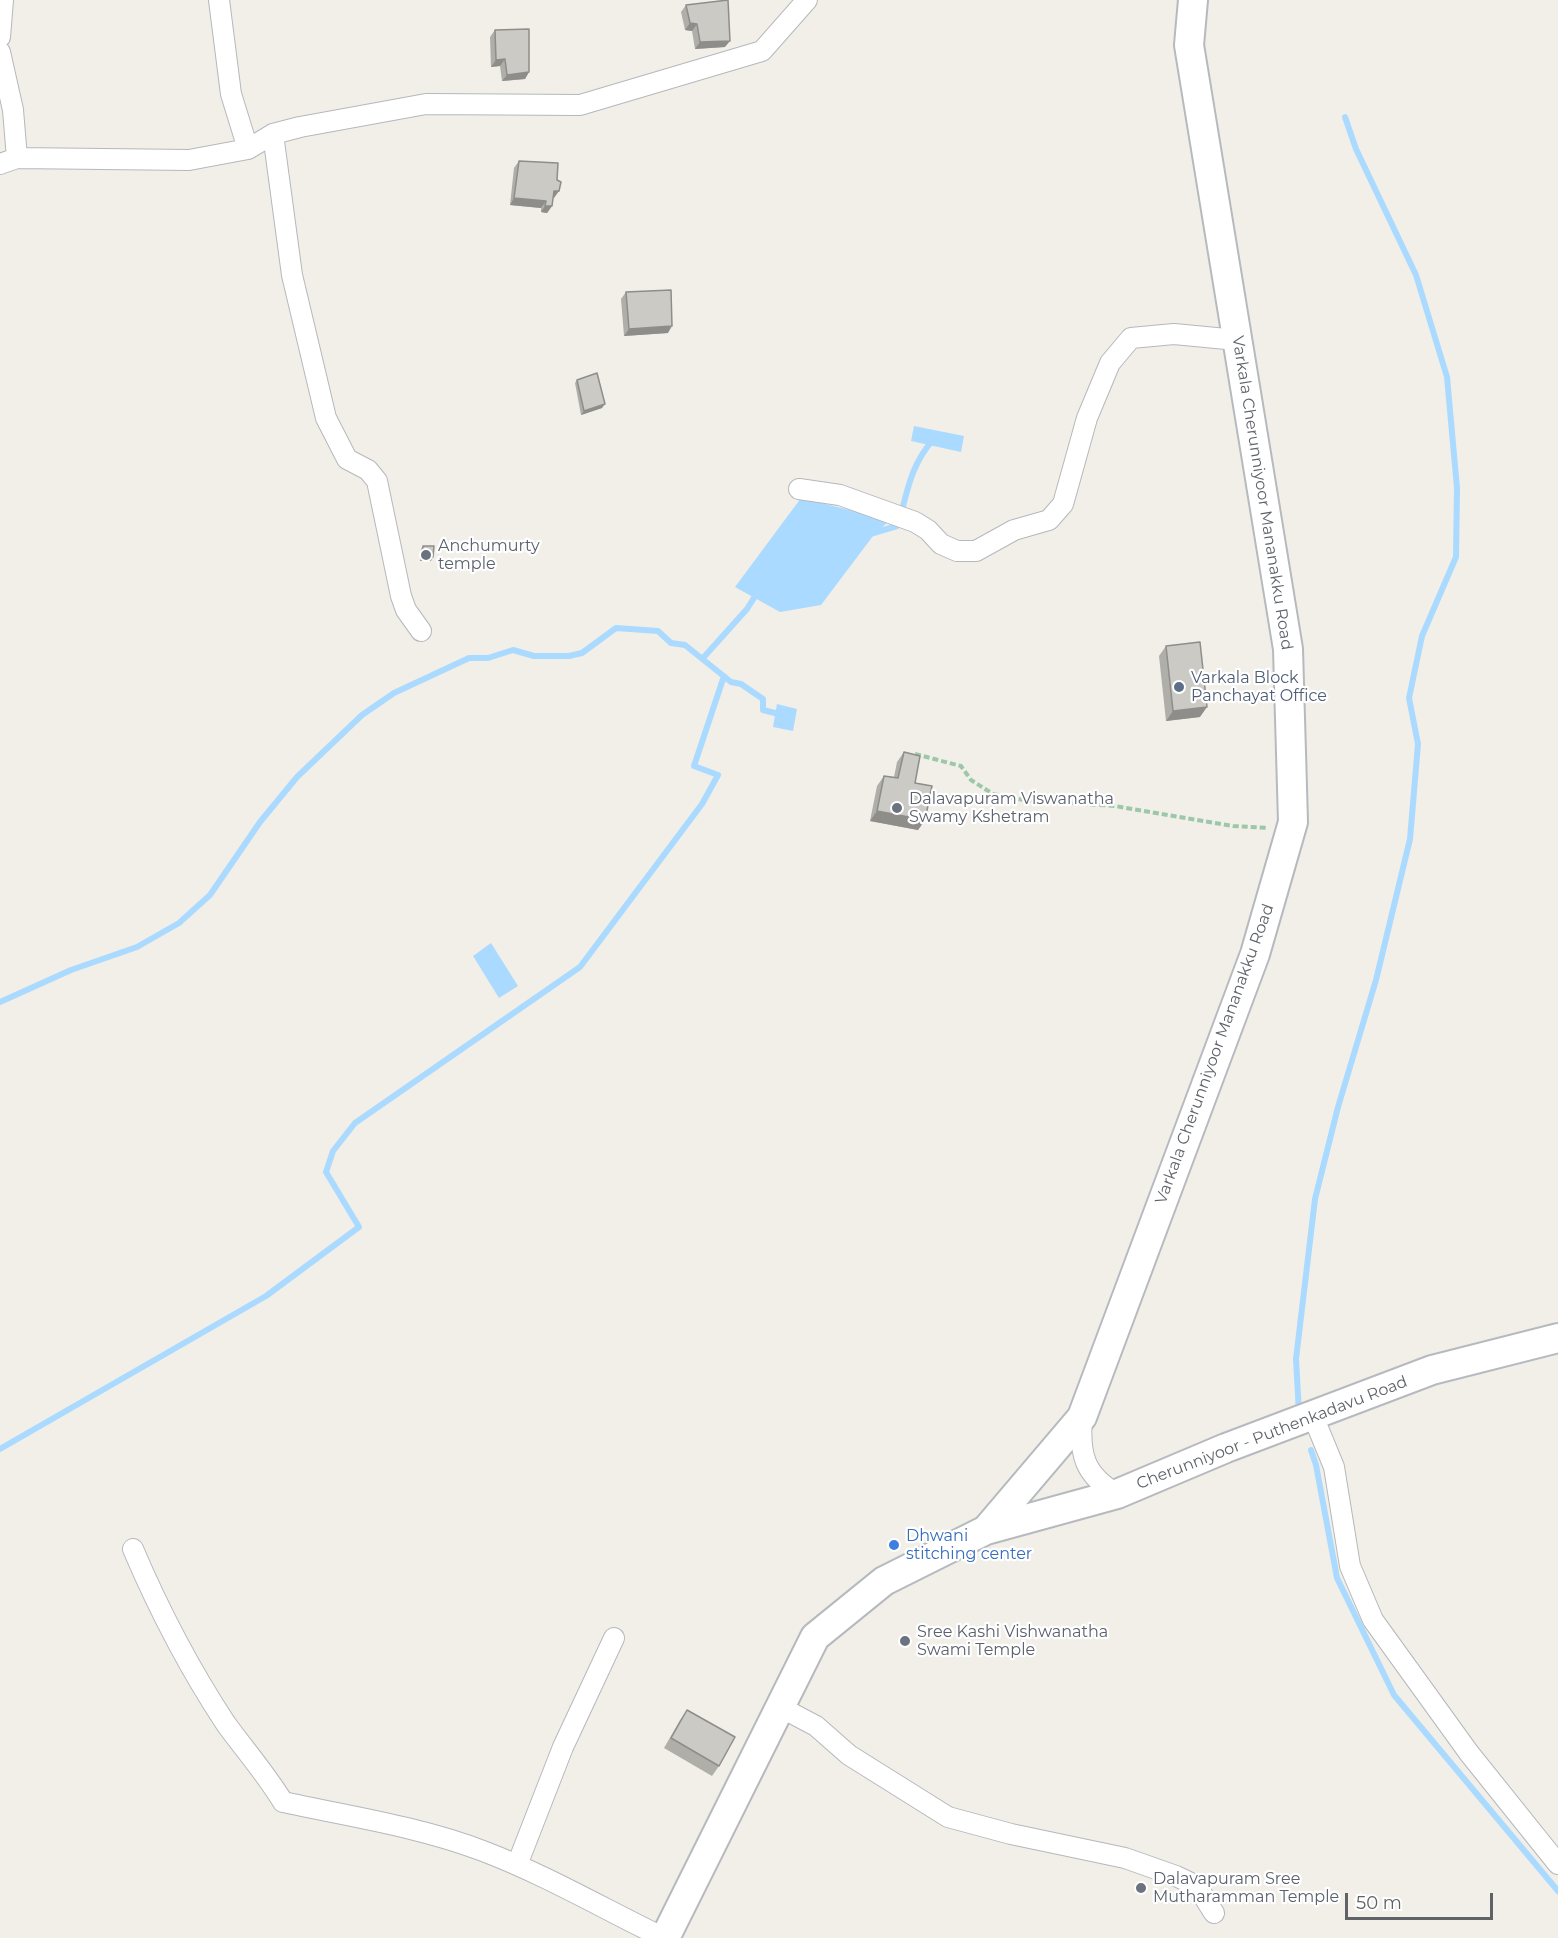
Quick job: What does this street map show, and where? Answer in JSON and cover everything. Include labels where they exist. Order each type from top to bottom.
[{"type":"main road","name":"Varkala Cherunniyoor Mananakku Road","points":[[665,1938],[815,1637],[884,1581],[986,1530],[1082,1417],[1255,954],[1293,822],[1288,649],[1189,45],[1193,0]]},
{"type":"main road","name":"Cherunniyoor - Puthenkadavu Road","points":[[986,1530],[1117,1494],[1226,1448],[1432,1370],[1558,1338]]},
{"type":"street","points":[[0,37],[3,0]]},
{"type":"street","points":[[219,0],[231,94],[248,149]]},
{"type":"street","points":[[0,52],[13,110],[9,161],[189,160],[248,149],[273,134],[426,105],[580,105],[762,51],[807,0]]},
{"type":"street","points":[[273,134],[292,275],[326,418],[348,459],[368,470],[378,481],[405,610],[421,631]]},
{"type":"street","points":[[799,489],[840,495],[913,521],[928,530],[941,544],[957,551],[975,551],[1014,530],[1049,520],[1063,504],[1087,418],[1110,363],[1131,338],[1174,334],[1237,340]]},
{"type":"street","points":[[1313,1416],[1334,1467],[1350,1566],[1373,1620],[1469,1753],[1558,1864]]},
{"type":"street","points":[[1082,1417],[1080,1439],[1083,1457],[1093,1477],[1117,1494]]},
{"type":"street","points":[[133,1549],[159,1610],[186,1660],[228,1725],[263,1770],[283,1802],[367,1818],[480,1850],[517,1865],[665,1938]]},
{"type":"street","points":[[517,1865],[563,1747],[614,1638]]},
{"type":"street","points":[[780,1707],[816,1725],[849,1755],[948,1817],[1011,1834],[1125,1858],[1166,1872],[1197,1886],[1214,1913]]},
{"type":"path","points":[[915,754],[961,766],[971,780],[993,794],[1024,800],[1115,806],[1290,833]]},
{"type":"water","points":[[914,426],[964,436],[961,452],[911,441]]},
{"type":"water","points":[[801,498],[890,520],[873,536],[821,605],[780,612],[735,587]]},
{"type":"water","points":[[777,704],[797,709],[793,731],[773,727]]},
{"type":"water","points":[[491,943],[518,986],[499,998],[473,956]]},
{"type":"building","points":[[728,0],[730,41],[700,42],[697,24],[690,23],[686,5]]},
{"type":"building","points":[[529,29],[529,72],[507,75],[505,59],[496,60],[495,30]]},
{"type":"building","points":[[519,161],[558,163],[557,180],[561,182],[559,191],[554,191],[552,206],[545,206],[546,201],[514,198]]},
{"type":"building","points":[[671,290],[672,326],[629,329],[626,292]]},
{"type":"building","points":[[597,373],[605,404],[584,411],[577,380]]},
{"type":"building","points":[[423,546],[434,546],[433,557],[423,557]]},
{"type":"building","name":"Varkala Block Panchayat Office","points":[[1200,642],[1207,707],[1173,711],[1166,646]]},
{"type":"building","name":"Dalavapuram Viswanatha Swamy Kshetram","points":[[904,752],[920,756],[915,783],[932,786],[925,820],[877,811],[884,776],[898,778]]},
{"type":"building","points":[[687,1710],[735,1737],[719,1766],[671,1738]]},
{"type":"waterway","points":[[1299,1413],[1296,1359],[1315,1199],[1338,1107],[1376,980],[1410,839],[1418,744],[1409,698],[1422,636],[1456,557],[1457,488],[1447,377],[1416,275],[1356,149],[1345,117]]},
{"type":"waterway","points":[[901,514],[916,466],[933,440]]},
{"type":"waterway","points":[[870,534],[897,526],[899,520]]},
{"type":"waterway","points":[[703,658],[747,609],[757,593]]},
{"type":"waterway","points":[[0,1002],[71,970],[137,947],[179,923],[210,895],[260,822],[297,777],[362,715],[394,693],[469,658],[488,658],[513,650],[534,656],[569,656],[582,653],[616,628],[658,631],[671,643],[685,645],[731,682],[741,684],[763,699],[763,710],[775,713]]},
{"type":"waterway","points":[[0,1449],[266,1296],[359,1227],[326,1172],[333,1151],[355,1123],[580,967],[702,804],[718,775],[694,766],[724,676]]},
{"type":"waterway","points":[[1311,1450],[1316,1465],[1337,1578],[1394,1695],[1558,1891]]},
{"type":"place","name":"Anchumurty temple","points":[[426,555]]},
{"type":"place","name":"Varkala Block Panchayat Office","points":[[1179,687]]},
{"type":"place","name":"Dalavapuram Viswanatha Swamy Kshetram","points":[[897,808]]},
{"type":"place","name":"Dhwani stitching center","points":[[894,1545]]},
{"type":"place","name":"Sree Kashi Vishwanatha Swami Temple","points":[[905,1641]]},
{"type":"place","name":"Dalavapuram Sree Mutharamman Temple","points":[[1141,1888]]}]
